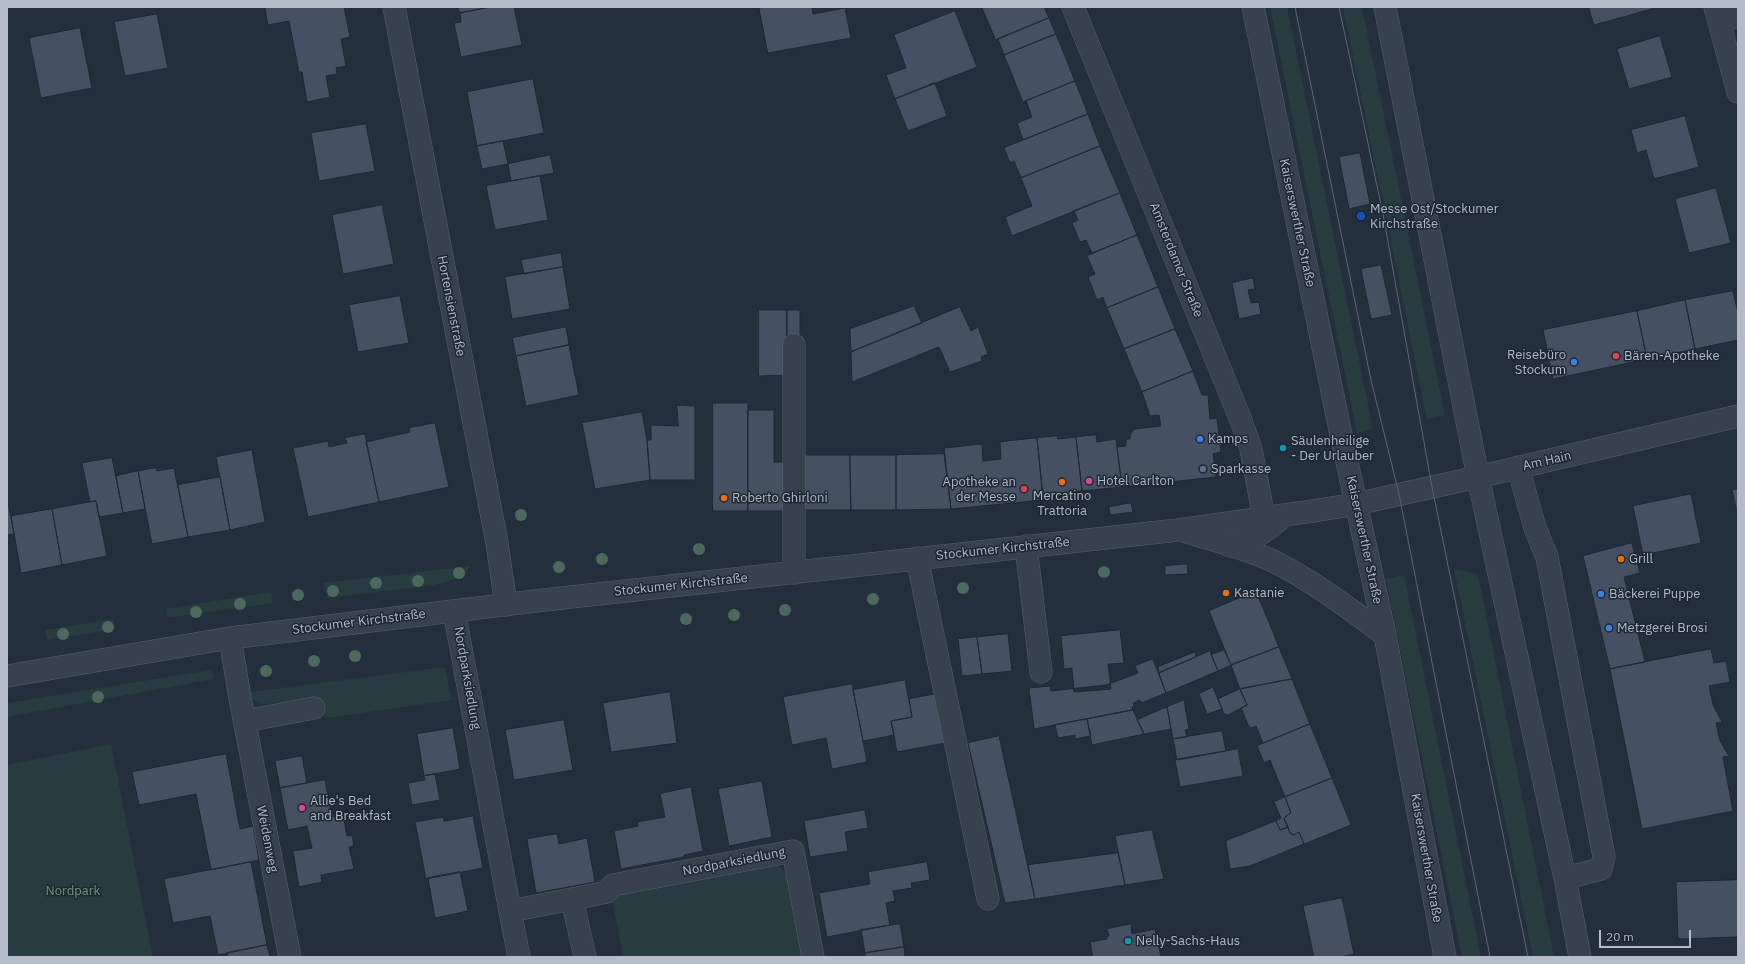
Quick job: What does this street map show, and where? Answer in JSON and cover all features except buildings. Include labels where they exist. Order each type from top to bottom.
[{"type":"street","name":"Hortensienstraße","points":[[394,7],[497,543],[506,605]]},
{"type":"street","name":"Amsterdamer Straße","points":[[1073,7],[1240,418],[1274,517]]},
{"type":"street","name":"Kaiserswerther Straße","points":[[1253,7],[1356,504],[1385,635],[1445,957]]},
{"type":"street","points":[[1385,7],[1478,476],[1565,878],[1580,957]]},
{"type":"street","points":[[1724,15],[1738,92]]},
{"type":"street","points":[[794,345],[794,572]]},
{"type":"street","name":"Am Hain","points":[[1356,504],[1738,416]]},
{"type":"street","points":[[1518,467],[1535,528],[1547,557],[1604,857],[1601,869],[1565,878]]},
{"type":"street","name":"Stockumer Kirchstraße","points":[[7,676],[230,638],[794,572],[1178,530],[1356,504]]},
{"type":"street","points":[[1230,546],[1252,540],[1264,533],[1274,517]]},
{"type":"street","points":[[1178,530],[1230,546],[1278,564],[1331,596],[1385,635]]},
{"type":"street","points":[[1026,546],[1041,672]]},
{"type":"street","points":[[917,558],[988,899]]},
{"type":"street","name":"Nordparksiedlung","points":[[454,611],[519,957]]},
{"type":"street","name":"Weidenweg","points":[[230,638],[290,957]]},
{"type":"street","points":[[245,721],[314,708]]},
{"type":"street","name":"Nordparksiedlung","points":[[510,911],[606,892],[613,885],[793,851],[813,957]]},
{"type":"street","points":[[572,899],[585,957]]},
{"type":"green space","points":[[1270,7],[1287,7],[1373,429],[1357,433]]},
{"type":"green space","points":[[1343,7],[1362,7],[1445,415],[1427,419]]},
{"type":"green space","points":[[471,566],[461,577],[434,585],[327,598],[324,583]]},
{"type":"green space","points":[[1454,569],[1478,574],[1554,957],[1533,957]]},
{"type":"green space","points":[[1404,575],[1481,957],[1462,957],[1386,579]]},
{"type":"green space","points":[[271,592],[273,603],[167,618],[166,609]]},
{"type":"green space","points":[[114,619],[115,629],[47,640],[45,630]]},
{"type":"green space","points":[[445,667],[452,700],[327,718],[318,708],[300,702],[263,704],[252,699],[250,692]]},
{"type":"green space","points":[[211,670],[214,679],[7,717],[7,703]]},
{"type":"green space","name":"Nordpark","points":[[111,744],[153,957],[7,957],[7,765]]},
{"type":"green space","points":[[779,865],[786,875],[802,957],[623,957],[612,899],[618,892]]},
{"type":"tram line","points":[[1295,7],[1371,380],[1399,494],[1490,957]]},
{"type":"tram line","points":[[1339,7],[1383,214],[1432,487],[1528,957]]},
{"type":"place","name":"Messe Ost/Stockumer Kirchstraße","points":[[1361,216]]},
{"type":"place","name":"Bären-Apotheke","points":[[1616,356]]},
{"type":"place","name":"Reisebüro Stockum","points":[[1574,362]]},
{"type":"place","name":"Kamps","points":[[1200,439]]},
{"type":"place","name":"Säulenheilige - Der Urlauber","points":[[1283,448]]},
{"type":"place","name":"Sparkasse","points":[[1203,469]]},
{"type":"place","name":"Hotel Carlton","points":[[1089,481]]},
{"type":"place","name":"Mercatino Trattoria","points":[[1062,482]]},
{"type":"place","name":"Apotheke an der Messe","points":[[1024,489]]},
{"type":"place","name":"Roberto Ghirloni","points":[[724,498]]},
{"type":"place","name":"Grill","points":[[1621,559]]},
{"type":"place","name":"Kastanie","points":[[1226,593]]},
{"type":"place","name":"Bäckerei Puppe","points":[[1601,594]]},
{"type":"place","name":"Metzgerei Brosi","points":[[1609,628]]},
{"type":"place","name":"Allie's Bed and Breakfast","points":[[302,808]]},
{"type":"place","name":"Nelly-Sachs-Haus","points":[[1128,941]]}]
